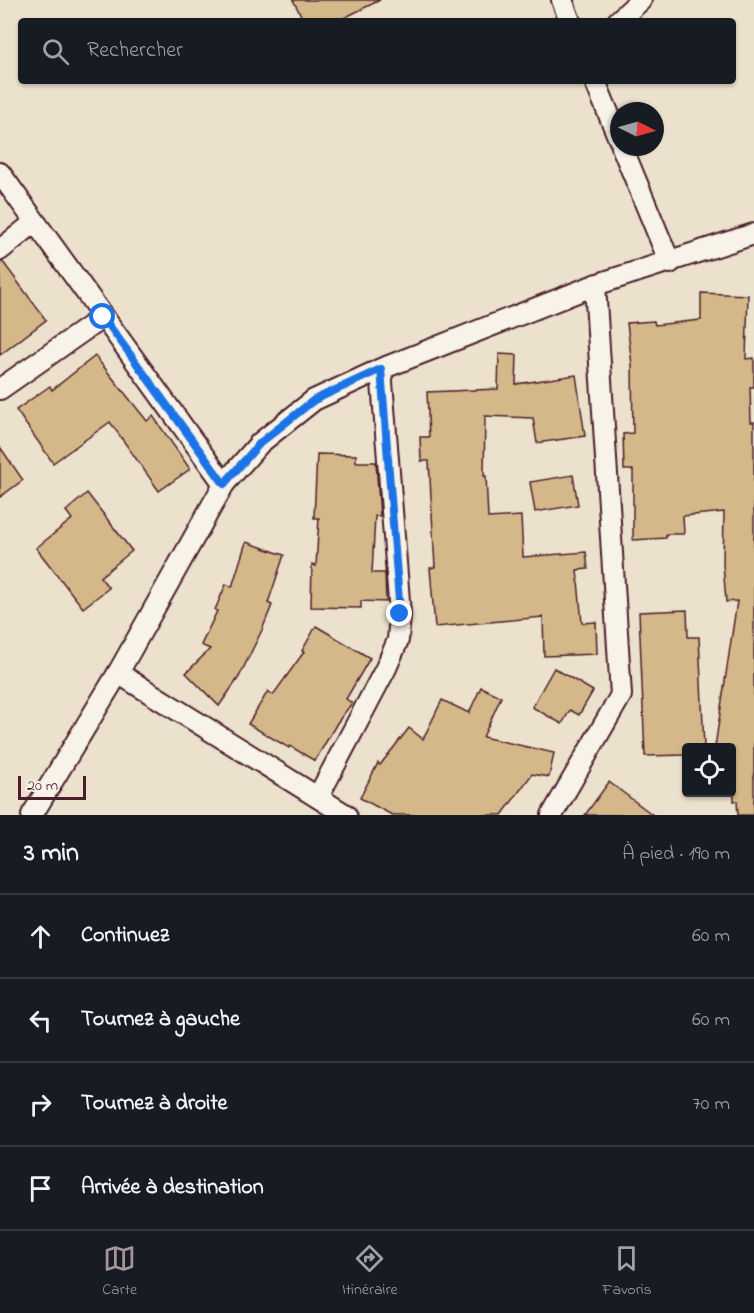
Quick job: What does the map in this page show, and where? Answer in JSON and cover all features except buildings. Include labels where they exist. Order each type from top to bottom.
[{"type":"street","points":[[562,0],[569,18]]},
{"type":"street","points":[[621,18],[642,0]]},
{"type":"street","points":[[596,84],[610,117]]},
{"type":"street","points":[[626,156],[670,263]]},
{"type":"street","points":[[0,173],[224,484]]},
{"type":"street","points":[[0,250],[35,222]]},
{"type":"street","points":[[32,815],[118,673],[224,484],[260,443],[314,400],[381,369],[595,285],[670,263],[754,234]]},
{"type":"street","points":[[552,815],[621,695],[595,285]]},
{"type":"street","points":[[0,389],[103,317]]},
{"type":"street","points":[[318,797],[386,668],[398,640],[400,614],[381,369]]},
{"type":"street","points":[[118,673],[346,815]]},
{"type":"route","points":[[103,317],[224,484],[260,443],[314,400],[381,369],[400,614]]}]
